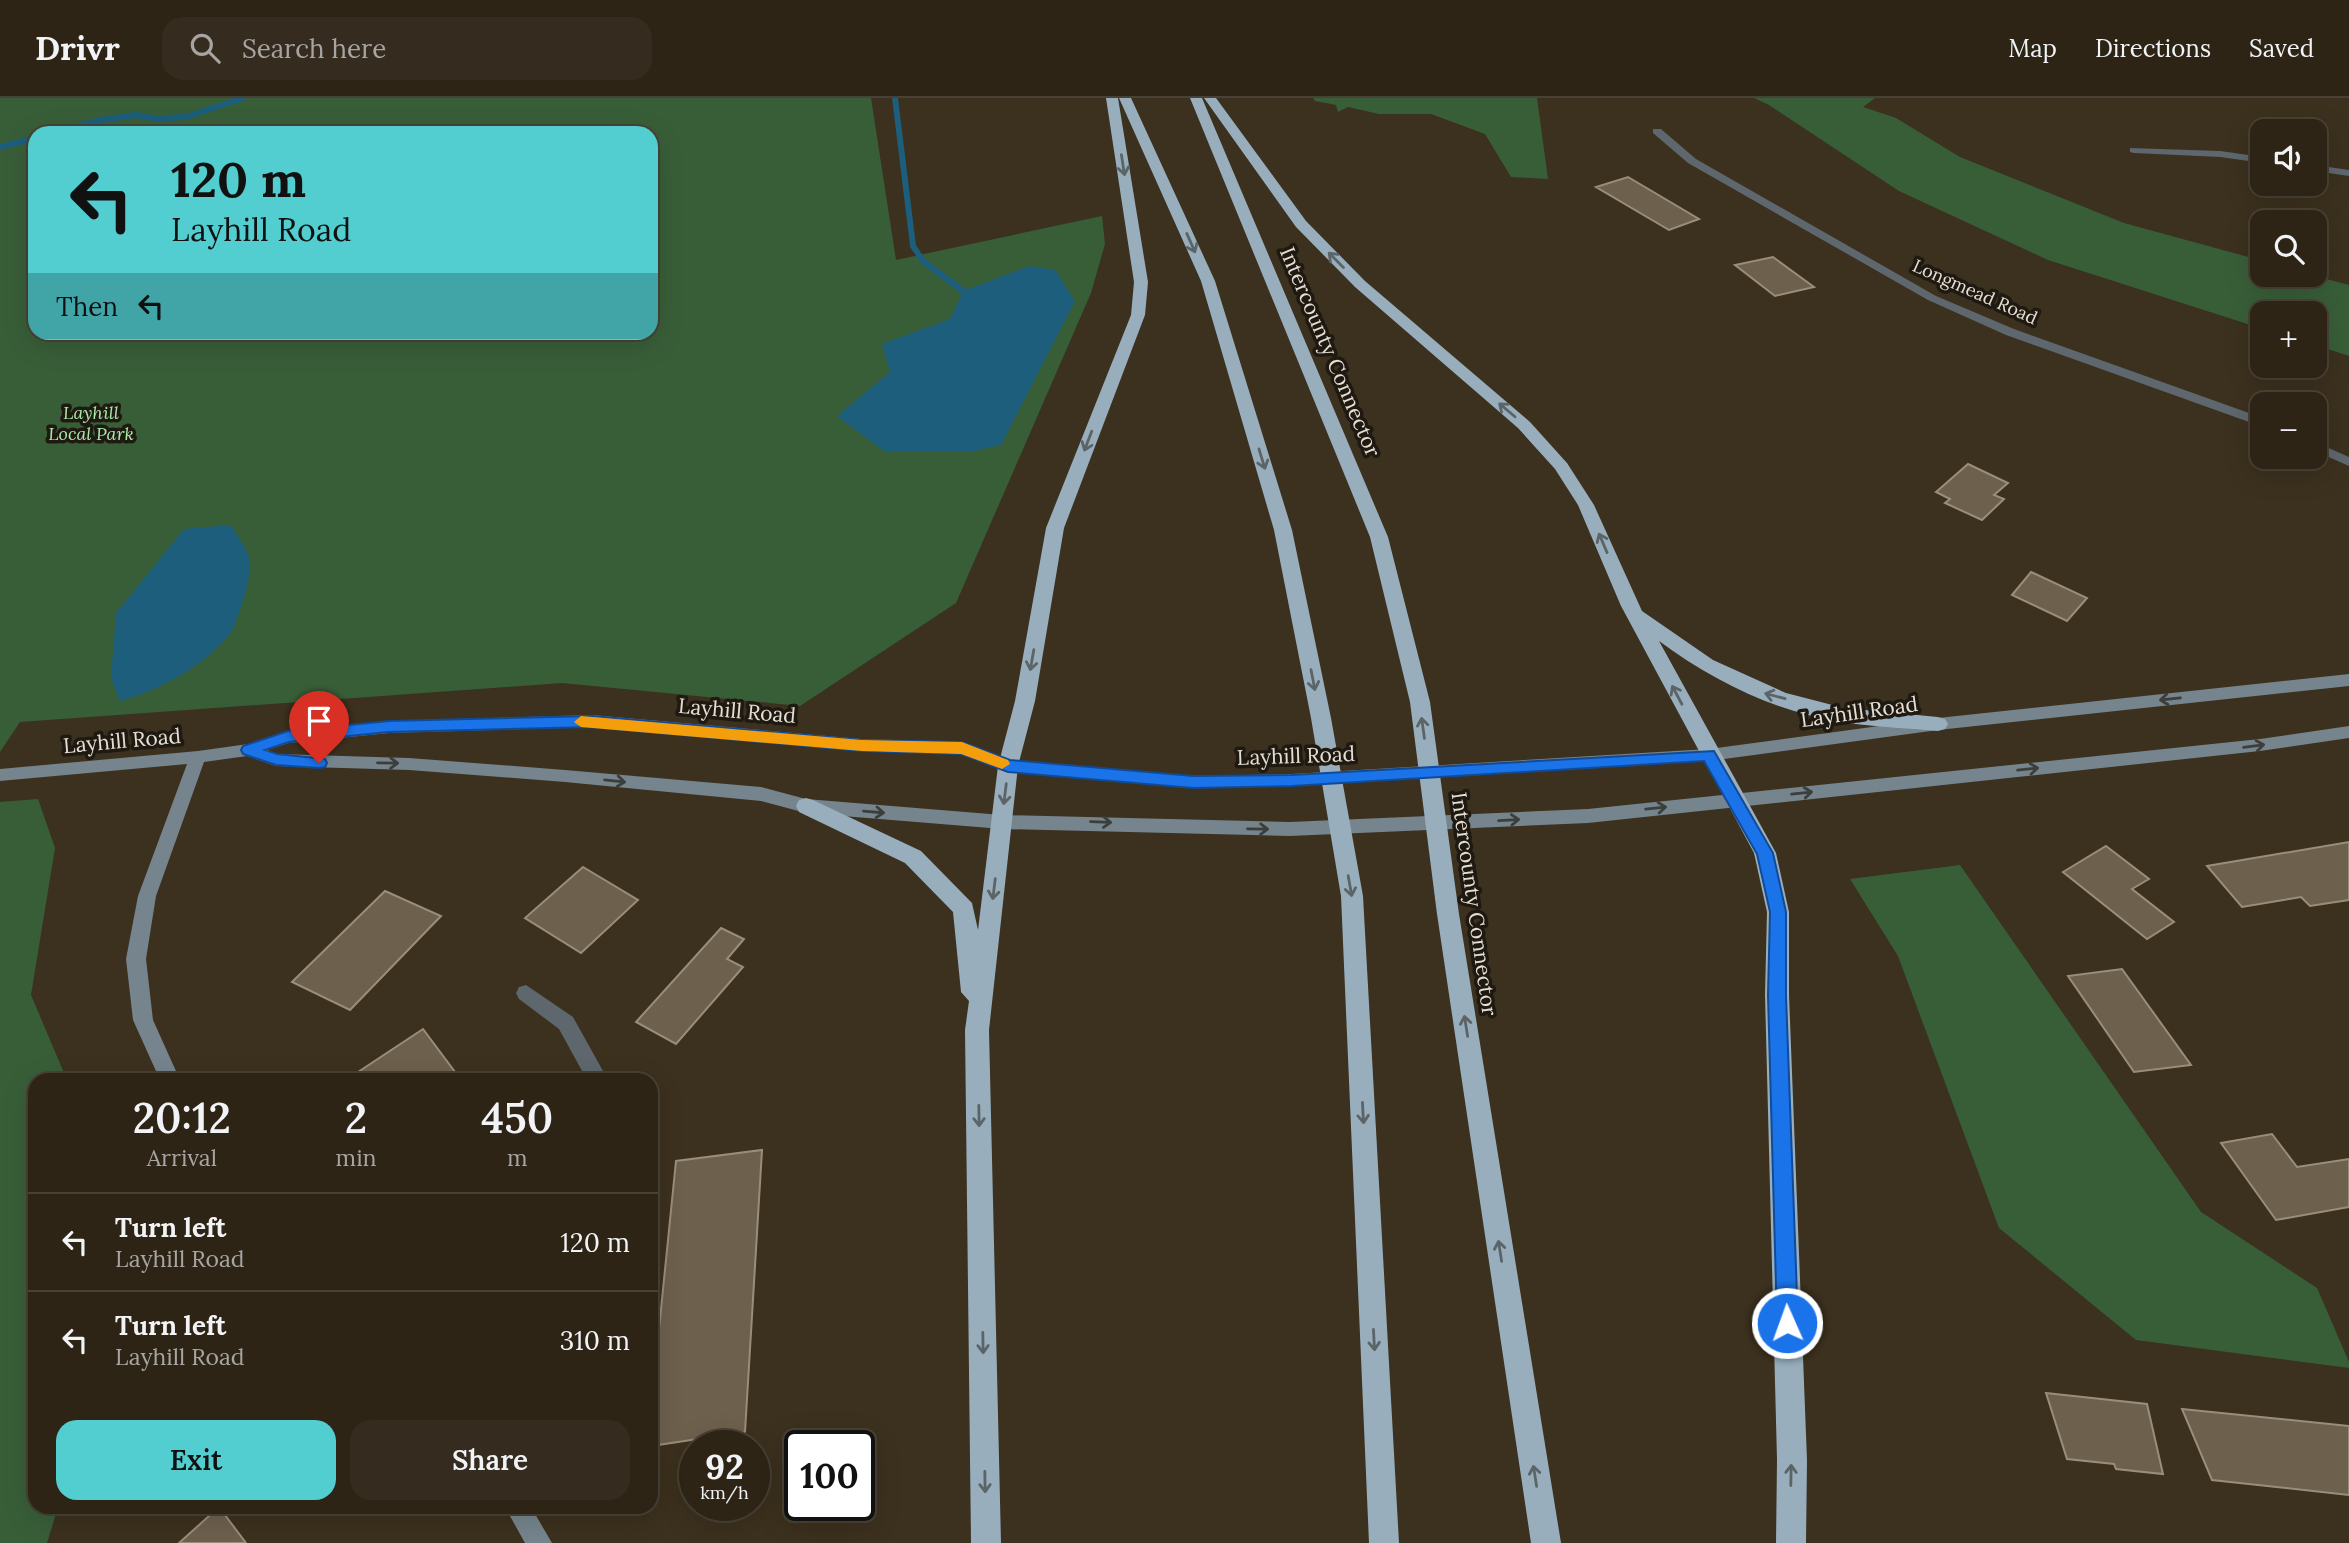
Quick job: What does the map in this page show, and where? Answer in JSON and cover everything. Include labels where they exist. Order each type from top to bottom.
[{"type":"highway","points":[[977,1030],[1008,766],[1025,701],[1055,528],[1138,315],[1141,282],[1112,98]]},
{"type":"highway","points":[[1125,98],[1208,281],[1283,530],[1321,718],[1352,895],[1384,1543]]},
{"type":"highway","name":"Intercounty Connector","points":[[1195,98],[1379,537],[1420,702],[1448,914],[1546,1543]]},
{"type":"highway","points":[[1210,98],[1301,224],[1360,284],[1524,425],[1561,466],[1586,505],[1630,606],[1709,755],[1765,853],[1778,912],[1777,995],[1792,1460],[1791,1543]]},
{"type":"highway","points":[[1630,606],[1672,645],[1762,693],[1832,713],[1938,724]]},
{"type":"highway","points":[[806,806],[913,857],[964,909],[977,1030],[986,1543]]},
{"type":"main road","name":"Layhill Road","points":[[0,775],[198,757],[248,750],[288,737],[389,727],[592,721],[862,745],[962,748],[1008,766],[1193,782],[1292,780],[1709,755],[1938,724],[2349,680]]},
{"type":"main road","name":"Layhill Road","points":[[248,750],[276,760],[409,764],[761,794],[806,806],[1002,822],[1105,822],[1189,828],[1384,826],[1588,816],[2260,745],[2349,732]]},
{"type":"main road","points":[[167,1073],[143,1020],[136,959],[147,896],[198,757]]},
{"type":"main road","points":[[521,1514],[539,1543]]},
{"type":"street","name":"Longmead Road","points":[[1657,131],[1692,161],[1932,298],[2010,331],[2250,418]]},
{"type":"street","points":[[2134,150],[2250,158]]},
{"type":"street","points":[[2327,170],[2349,173]]},
{"type":"street","points":[[2327,452],[2349,462]]},
{"type":"street","points":[[526,993],[566,1023],[594,1073]]},
{"type":"green space","name":"Layhill Local Park","points":[[0,98],[871,98],[896,260],[1102,216],[1105,244],[1091,293],[956,603],[800,706],[562,683],[20,722],[0,752]]},
{"type":"green space","points":[[1313,98],[1537,98],[1548,179],[1511,177],[1485,134],[1431,114],[1379,114],[1348,107],[1338,112],[1336,105],[1315,101]]},
{"type":"green space","points":[[1754,98],[1875,98],[1863,107],[1896,118],[1960,157],[2124,223],[2250,257],[2250,287],[2327,287],[2327,279],[2349,285],[2349,356],[2327,349],[2327,301],[2250,301],[2250,325],[2048,260],[1899,191],[1769,105]]},
{"type":"green space","points":[[38,799],[55,848],[31,995],[64,1073],[28,1073],[28,1514],[56,1514],[47,1543],[0,1543],[0,802]]},
{"type":"green space","points":[[1960,865],[2201,1212],[2317,1288],[2349,1362],[2349,1368],[2136,1340],[1999,1228],[1898,956],[1850,879]]},
{"type":"water","points":[[1029,266],[1055,270],[1075,301],[1001,445],[974,451],[884,451],[837,416],[890,372],[882,344],[950,319],[963,291]]},
{"type":"water","points":[[231,525],[245,548],[250,563],[243,600],[229,635],[194,667],[149,691],[120,701],[111,678],[116,613],[184,529]]},
{"type":"building","points":[[1628,177],[1699,219],[1669,230],[1596,187]]},
{"type":"building","points":[[1773,257],[1814,287],[1775,296],[1735,265]]},
{"type":"building","points":[[1968,464],[2008,483],[1994,495],[2004,499],[1982,520],[1945,503],[1950,499],[1936,492]]},
{"type":"building","points":[[2031,572],[2087,598],[2067,621],[2012,595]]},
{"type":"building","points":[[2349,842],[2349,900],[2310,906],[2301,897],[2242,907],[2207,866]]},
{"type":"building","points":[[2106,846],[2149,879],[2132,889],[2174,922],[2147,939],[2063,872]]},
{"type":"building","points":[[583,867],[638,900],[581,953],[525,918]]},
{"type":"building","points":[[385,891],[441,916],[350,1010],[292,982]]},
{"type":"building","points":[[721,928],[744,939],[727,959],[743,967],[676,1044],[636,1022]]},
{"type":"building","points":[[2122,969],[2191,1065],[2134,1072],[2068,976]]},
{"type":"building","points":[[423,1029],[456,1073],[357,1073]]},
{"type":"building","points":[[2272,1134],[2297,1167],[2349,1159],[2349,1207],[2276,1220],[2221,1143]]},
{"type":"building","points":[[762,1150],[745,1430],[679,1430],[679,1442],[658,1445],[658,1339],[676,1161]]},
{"type":"building","points":[[2046,1393],[2147,1404],[2163,1474],[2116,1469],[2114,1464],[2067,1459]]},
{"type":"building","points":[[2182,1409],[2349,1426],[2349,1495],[2212,1480]]},
{"type":"building","points":[[211,1514],[224,1514],[246,1543],[179,1543]]},
{"type":"waterway","points":[[79,126],[136,115],[159,119],[189,116],[243,98]]},
{"type":"waterway","points":[[895,98],[913,246],[923,261],[963,291]]},
{"type":"waterway","points":[[0,147],[28,140]]},
{"type":"slow traffic","points":[[581,722],[669,727],[862,745],[962,748],[1002,764]]},
{"type":"route","points":[[319,763],[276,760],[248,750],[288,737],[389,727],[592,721],[862,745],[962,748],[1008,766],[1193,782],[1292,780],[1709,755],[1765,853],[1778,912],[1777,995],[1787,1323]]}]
